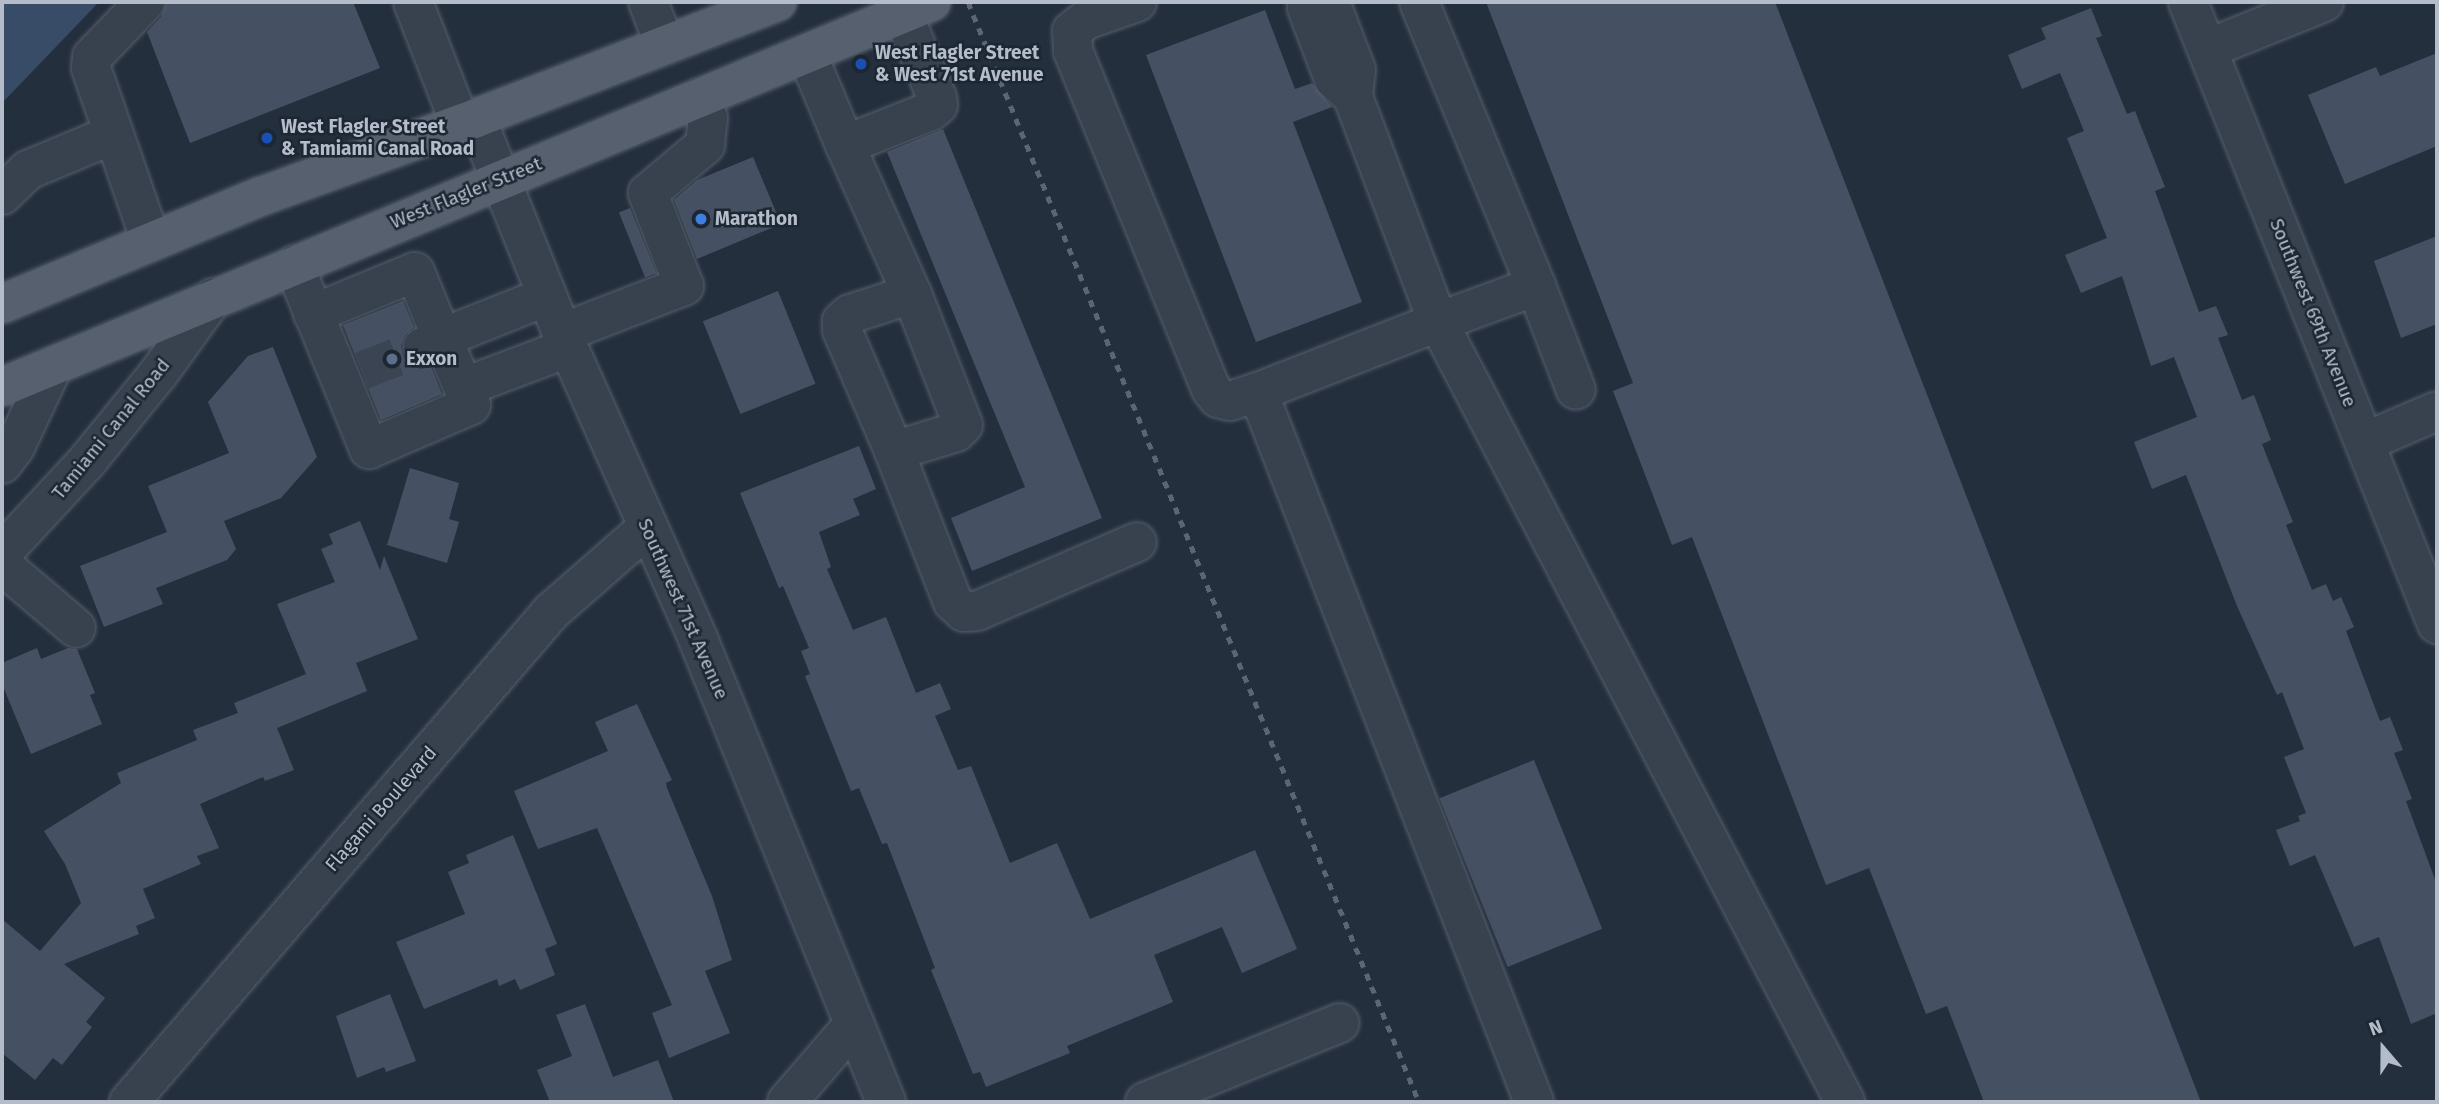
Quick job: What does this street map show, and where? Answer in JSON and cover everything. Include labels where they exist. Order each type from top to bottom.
[{"type":"main road","points":[[2,304],[291,184],[468,120],[777,2]]},
{"type":"main road","name":"West Flagler Street","points":[[2,387],[500,178],[917,8]]},
{"type":"street","points":[[145,2],[92,57],[91,68],[151,241]]},
{"type":"street","name":"Southwest 71st Avenue","points":[[413,2],[468,120],[500,178],[565,341],[698,639],[886,1102]]},
{"type":"street","points":[[648,2],[665,44]]},
{"type":"street","points":[[1138,2],[1086,20],[1072,31],[1073,51],[1211,389],[1218,398],[1230,401],[1258,392],[1535,286]]},
{"type":"street","points":[[1309,2],[1307,8],[1334,79],[1353,97],[1438,322],[1845,1102]]},
{"type":"street","points":[[1331,2],[1356,70],[1353,97]]},
{"type":"street","points":[[1419,2],[1576,390]]},
{"type":"street","name":"Southwest 69th Avenue","points":[[2188,2],[2437,624]]},
{"type":"street","points":[[2207,49],[2324,2]]},
{"type":"street","points":[[845,145],[938,106],[917,8]]},
{"type":"street","points":[[807,54],[912,294],[963,425],[956,432],[894,451]]},
{"type":"street","points":[[464,387],[684,286],[648,193],[705,145],[708,118],[700,97]]},
{"type":"street","points":[[2,195],[28,170],[114,134]]},
{"type":"street","points":[[294,265],[313,314],[351,375],[369,449],[471,405],[464,387],[433,343],[415,272],[313,314]]},
{"type":"street","points":[[912,294],[850,314],[842,321],[842,330],[894,451],[953,602],[964,612],[976,611],[1137,542]]},
{"type":"street","points":[[433,343],[547,296]]},
{"type":"street","name":"Tamiami Canal Road","points":[[2,553],[88,460],[158,374],[213,298]]},
{"type":"street","points":[[2,464],[25,428],[53,366]]},
{"type":"street","points":[[1258,392],[1534,1102]]},
{"type":"street","points":[[2365,442],[2437,411]]},
{"type":"street","name":"Flagami Boulevard","points":[[129,1102],[551,612],[647,528]]},
{"type":"street","points":[[2,565],[76,628]]},
{"type":"street","points":[[1145,1102],[1339,1023]]},
{"type":"street","points":[[787,1102],[854,1024]]},
{"type":"water","points":[[2,2],[99,2],[2,103]]},
{"type":"building","points":[[166,2],[353,2],[380,68],[190,143],[147,32],[161,17]]},
{"type":"building","points":[[1486,2],[1775,2],[2201,1102],[1984,1102],[1947,1006],[1926,1014],[1869,868],[1826,885],[1692,537],[1672,545],[1613,391],[1633,383]]},
{"type":"building","points":[[2091,8],[2102,36],[2096,38],[2127,114],[2135,111],[2165,187],[2155,191],[2199,312],[2216,306],[2228,335],[2218,338],[2242,400],[2254,395],[2271,440],[2262,444],[2293,522],[2286,525],[2312,590],[2326,584],[2333,601],[2341,597],[2354,627],[2346,631],[2380,721],[2390,717],[2403,750],[2394,753],[2412,799],[2406,801],[2437,885],[2437,1013],[2411,1024],[2379,937],[2354,947],[2315,855],[2290,866],[2276,830],[2300,821],[2298,816],[2306,813],[2284,757],[2304,749],[2282,692],[2277,695],[2237,606],[2186,475],[2152,489],[2134,442],[2197,417],[2174,357],[2151,366],[2122,276],[2081,293],[2065,255],[2107,238],[2067,138],[2084,131],[2060,73],[2022,89],[2008,55],[2046,39],[2041,28]]},
{"type":"building","points":[[1265,10],[1295,89],[1312,83],[1332,107],[1293,122],[1362,302],[1256,342],[1146,55]]},
{"type":"building","points":[[2437,53],[2437,146],[2345,184],[2308,95],[2376,67],[2380,76]]},
{"type":"building","points":[[943,129],[1102,518],[972,571],[951,518],[1025,487],[887,152]]},
{"type":"building","name":"Marathon","points":[[753,157],[781,224],[697,259],[674,200],[697,180]]},
{"type":"building","points":[[630,208],[656,273],[645,277],[619,212]]},
{"type":"building","points":[[2437,236],[2437,324],[2401,338],[2374,261]]},
{"type":"building","points":[[778,291],[815,384],[740,414],[703,321]]},
{"type":"building","name":"Exxon","points":[[403,301],[414,327],[405,335],[401,346],[403,356],[411,365],[421,369],[431,367],[442,394],[381,420],[343,325]]},
{"type":"building","points":[[273,347],[317,457],[281,498],[224,521],[236,549],[227,560],[156,588],[163,604],[104,627],[80,566],[167,532],[148,486],[229,453],[208,402],[248,356]]},
{"type":"building","points":[[859,446],[876,489],[853,499],[860,515],[819,532],[831,567],[827,569],[853,630],[886,617],[916,693],[940,683],[951,709],[935,716],[958,770],[971,766],[1010,863],[1057,843],[1090,919],[1255,850],[1297,949],[1242,973],[1222,927],[1154,955],[1173,1002],[1067,1046],[1070,1053],[986,1087],[980,1072],[973,1074],[931,970],[935,968],[887,843],[882,844],[859,788],[851,791],[805,676],[810,674],[801,651],[809,648],[783,586],[779,588],[740,493]]},
{"type":"building","points":[[410,468],[459,483],[449,519],[459,522],[447,563],[387,545]]},
{"type":"building","points":[[360,521],[380,570],[384,556],[418,639],[356,663],[367,691],[277,728],[294,770],[265,781],[263,777],[200,804],[219,848],[197,856],[201,864],[143,889],[155,918],[136,926],[139,934],[64,964],[105,998],[86,1022],[92,1027],[62,1065],[53,1058],[35,1080],[2,1053],[2,919],[40,951],[81,903],[65,864],[44,831],[121,783],[117,773],[197,740],[193,730],[238,713],[234,703],[306,674],[277,604],[335,582],[321,549],[333,544],[329,534]]},
{"type":"building","points":[[37,648],[41,659],[68,648],[77,649],[95,693],[90,695],[102,724],[31,754],[2,684],[2,663]]},
{"type":"building","points":[[637,704],[672,780],[666,783],[667,788],[712,896],[732,960],[705,971],[730,1033],[669,1058],[652,1013],[672,1005],[597,828],[538,849],[514,791],[608,751],[595,722]]},
{"type":"building","points":[[1534,760],[1602,929],[1508,967],[1439,798]]},
{"type":"building","points":[[513,835],[557,944],[545,949],[555,975],[520,990],[515,979],[499,986],[497,979],[424,1009],[396,942],[465,914],[448,872],[469,863],[466,855]]},
{"type":"building","points":[[390,994],[416,1061],[386,1072],[384,1067],[357,1078],[336,1016]]},
{"type":"building","points":[[585,1004],[613,1077],[658,1060],[674,1102],[550,1102],[537,1070],[572,1056],[556,1015]]},
{"type":"tunnel","points":[[361,371],[423,347]]},
{"type":"railway","points":[[968,2],[1419,1102]]},
{"type":"place","name":"West Flagler Street & West 71st Avenue","points":[[861,64]]},
{"type":"place","name":"West Flagler Street & Tamiami Canal Road","points":[[267,138]]},
{"type":"place","name":"Marathon","points":[[701,219]]},
{"type":"place","name":"Exxon","points":[[392,359]]}]
